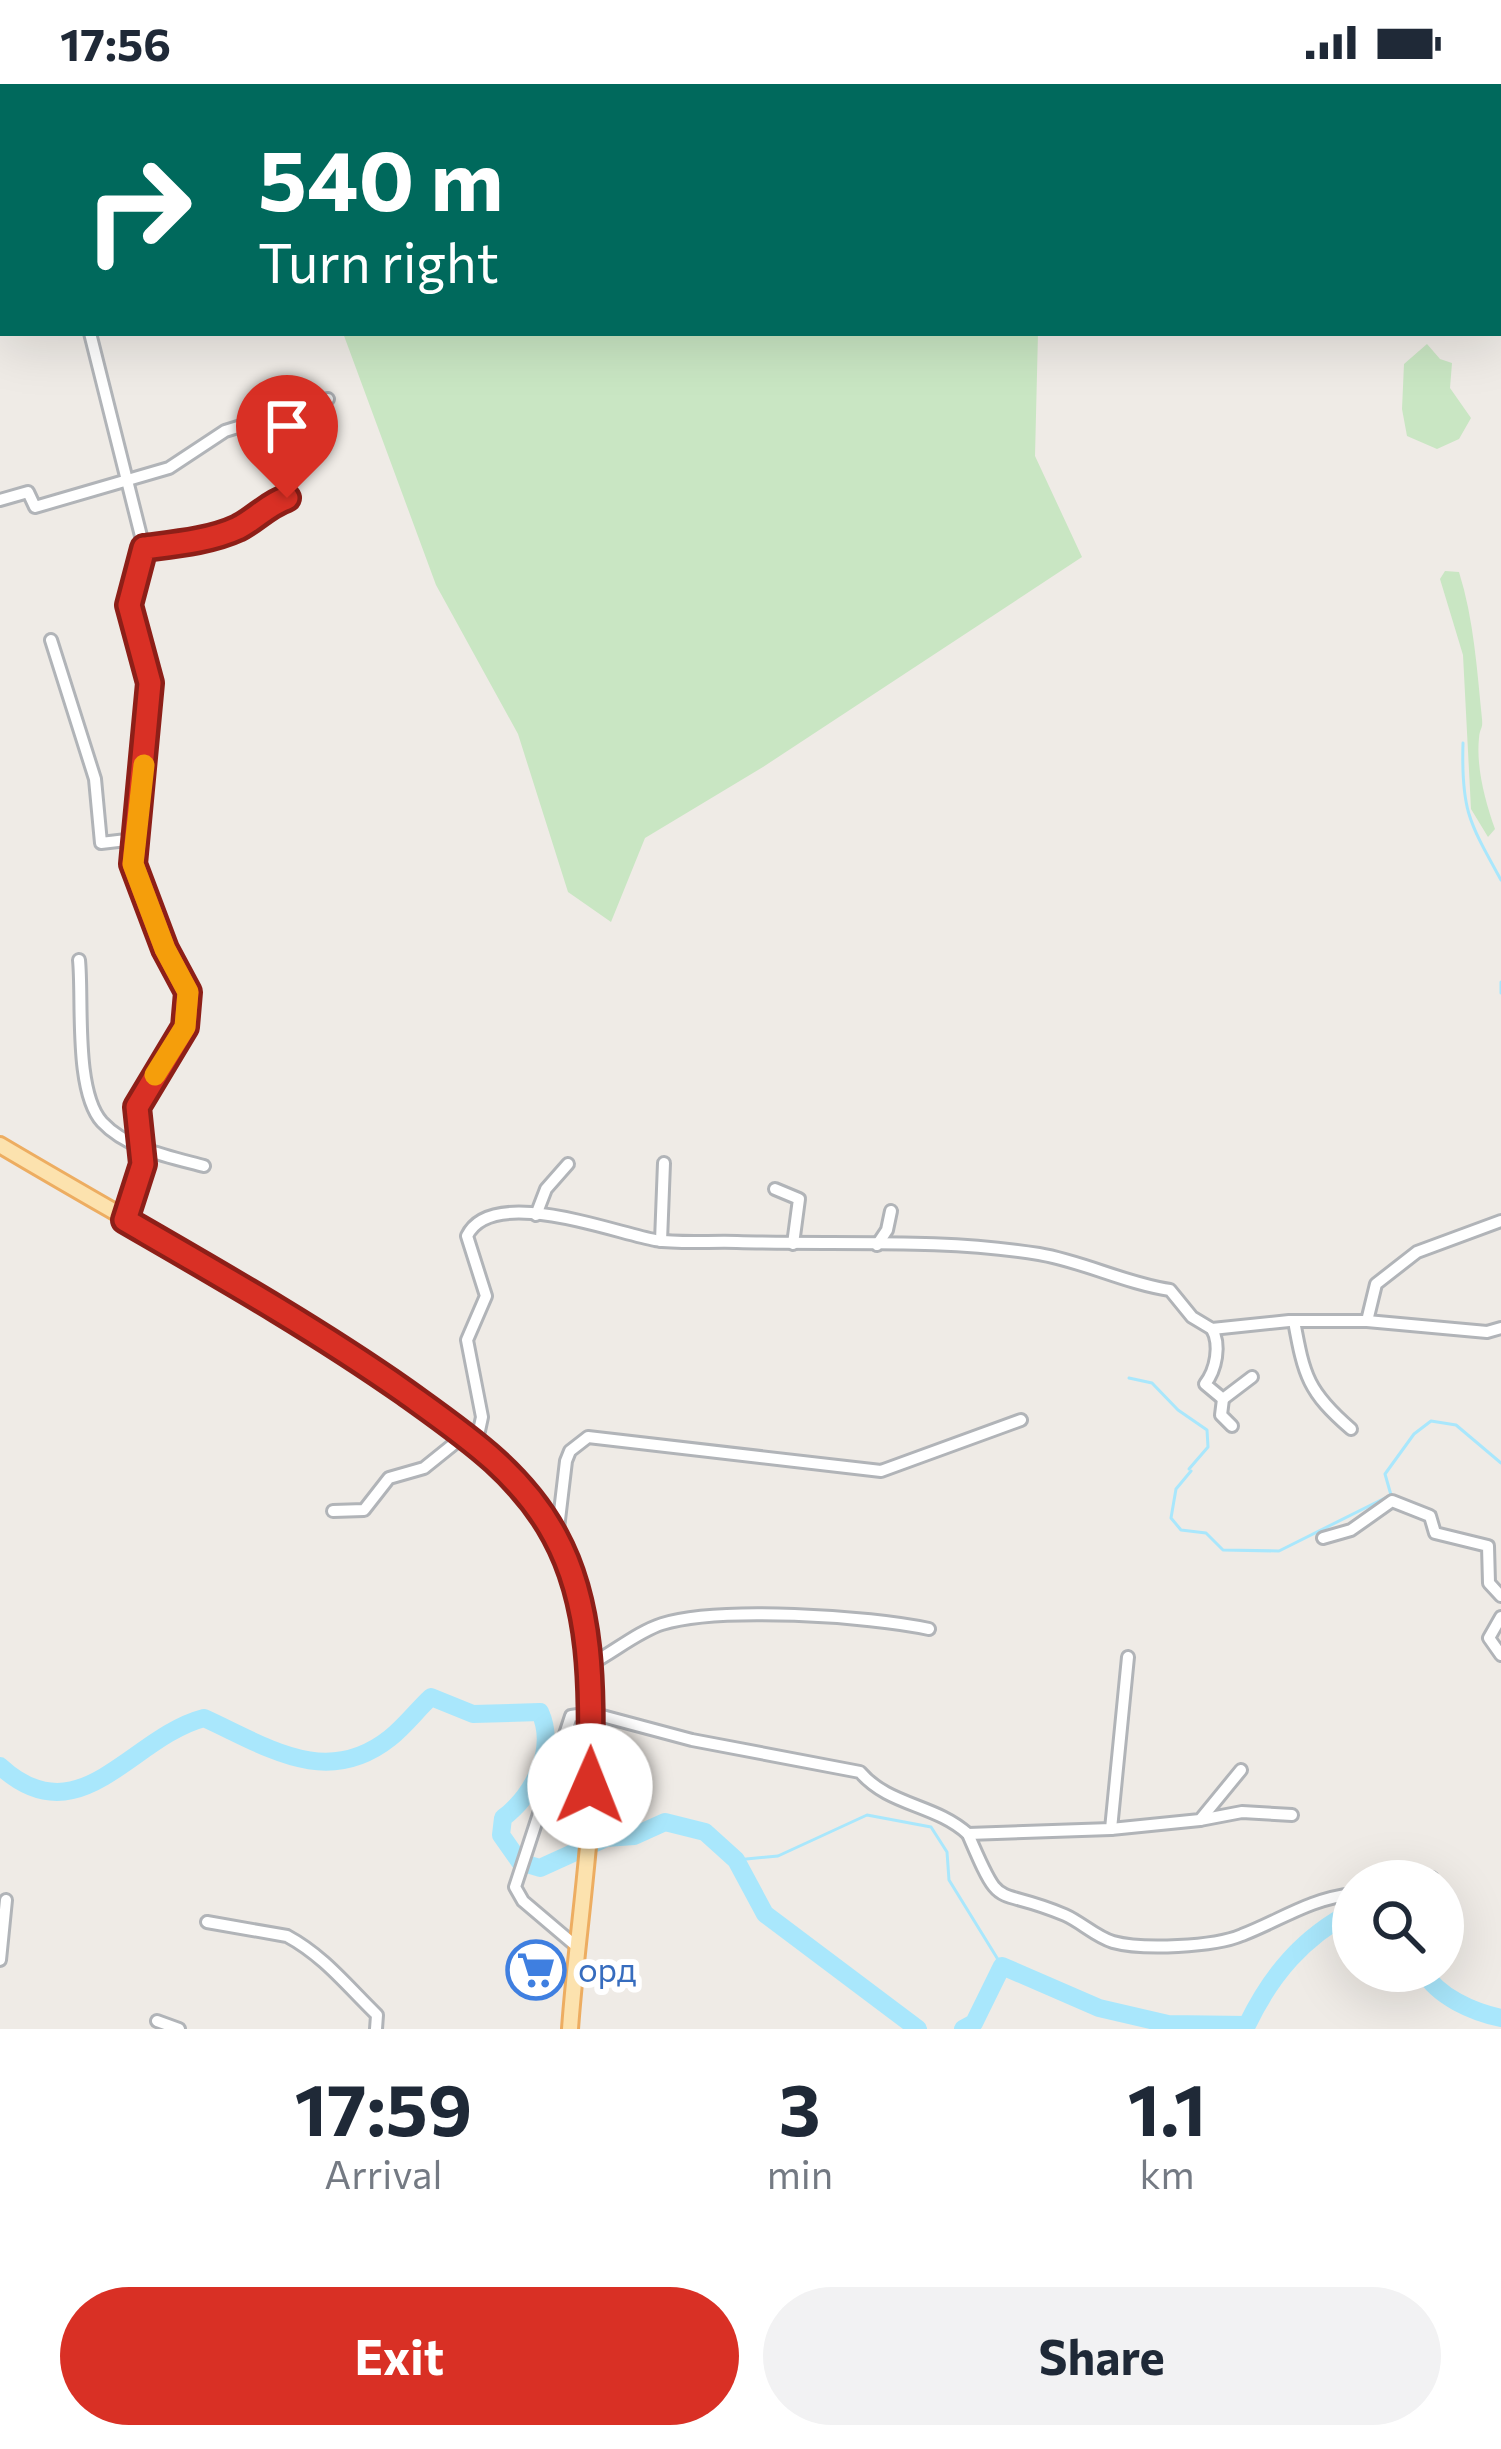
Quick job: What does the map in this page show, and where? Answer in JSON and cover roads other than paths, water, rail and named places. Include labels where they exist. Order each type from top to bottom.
[{"type":"main road","points":[[0,1144],[319,1332],[467,1436],[521,1486],[557,1538],[580,1608],[590,1665],[590,1786],[571,2029]]},
{"type":"street","points":[[91,336],[144,548],[129,605],[150,683],[133,864],[165,949],[188,992],[185,1027],[137,1107],[143,1164],[125,1220]]},
{"type":"street","points":[[0,500],[28,492],[35,507],[127,482],[169,468],[225,431],[328,399]]},
{"type":"street","points":[[144,548],[225,533],[243,526],[266,505],[287,498]]},
{"type":"street","points":[[52,640],[95,778],[101,843],[134,839]]},
{"type":"street","points":[[80,961],[89,1094],[101,1121],[142,1149],[204,1166]]},
{"type":"street","points":[[661,1241],[664,1163]]},
{"type":"street","points":[[536,1215],[546,1190],[568,1164]]},
{"type":"street","points":[[775,1190],[799,1199],[794,1244]]},
{"type":"street","points":[[333,1511],[364,1510],[389,1478],[424,1468],[479,1431],[482,1417],[467,1334],[486,1296],[467,1236],[480,1220],[505,1210],[661,1241],[877,1245],[1040,1255],[1113,1274],[1126,1284],[1170,1290],[1192,1317],[1212,1329],[1216,1337],[1214,1372],[1205,1384],[1223,1399]]},
{"type":"street","points":[[877,1245],[889,1226],[891,1211]]},
{"type":"street","points":[[1367,1321],[1376,1284],[1417,1252],[1501,1221]]},
{"type":"street","points":[[1212,1329],[1294,1321],[1367,1321],[1487,1332],[1501,1328]]},
{"type":"street","points":[[1294,1321],[1312,1391],[1351,1429]]},
{"type":"street","points":[[1232,1426],[1221,1415],[1223,1399],[1252,1377]]},
{"type":"street","points":[[557,1538],[566,1461],[570,1451],[588,1437],[881,1471],[1021,1420]]},
{"type":"street","points":[[1324,1538],[1351,1530],[1393,1501],[1430,1516],[1435,1533],[1488,1546],[1489,1583],[1501,1596]]},
{"type":"street","points":[[590,1665],[658,1624],[680,1620],[724,1616],[887,1620],[929,1629]]},
{"type":"street","points":[[1501,1617],[1489,1638],[1501,1655]]},
{"type":"street","points":[[1111,1828],[1128,1657]]},
{"type":"street","points":[[576,1946],[523,1901],[515,1887],[568,1722],[577,1713],[860,1772],[873,1787],[943,1815],[968,1834],[984,1877],[996,1893],[1070,1917],[1114,1942],[1157,1946],[1238,1937],[1306,1903],[1332,1898]]},
{"type":"street","points":[[1200,1820],[1241,1770]]},
{"type":"street","points":[[968,1834],[1111,1828],[1242,1812],[1292,1815]]},
{"type":"street","points":[[0,1960],[6,1900]]},
{"type":"street","points":[[207,1922],[298,1942],[341,1973],[377,2014],[376,2029]]},
{"type":"street","points":[[157,2021],[179,2029]]},
{"type":"waterway","points":[[1463,743],[1469,815],[1501,880]]},
{"type":"waterway","points":[[1501,982],[1501,993]]},
{"type":"waterway","points":[[1129,1378],[1152,1383],[1178,1410],[1207,1430],[1208,1447],[1189,1469]]},
{"type":"waterway","points":[[1191,1471],[1176,1489],[1171,1518],[1181,1530],[1206,1533],[1223,1550],[1279,1551],[1391,1495],[1385,1474],[1414,1434],[1431,1421],[1456,1425],[1501,1463]]},
{"type":"waterway","points":[[0,1766],[28,1786],[55,1792],[80,1788],[204,1718],[273,1750],[319,1761],[366,1753],[395,1733],[431,1697],[473,1714],[540,1712],[546,1741],[539,1771],[524,1797],[503,1818],[501,1835],[520,1862],[540,1868],[606,1838],[634,1836],[665,1822],[705,1832],[736,1860],[765,1914],[918,2029]]},
{"type":"waterway","points":[[736,1860],[778,1856],[867,1815],[931,1827],[947,1852],[949,1880],[1002,1966]]},
{"type":"waterway","points":[[963,2029],[974,2023],[1002,1966],[1099,2008],[1168,2024],[1247,2025],[1290,1959],[1332,1925]]},
{"type":"waterway","points":[[1443,1992],[1501,2018]]},
{"type":"place","name":"орд","points":[[536,1970]]}]
